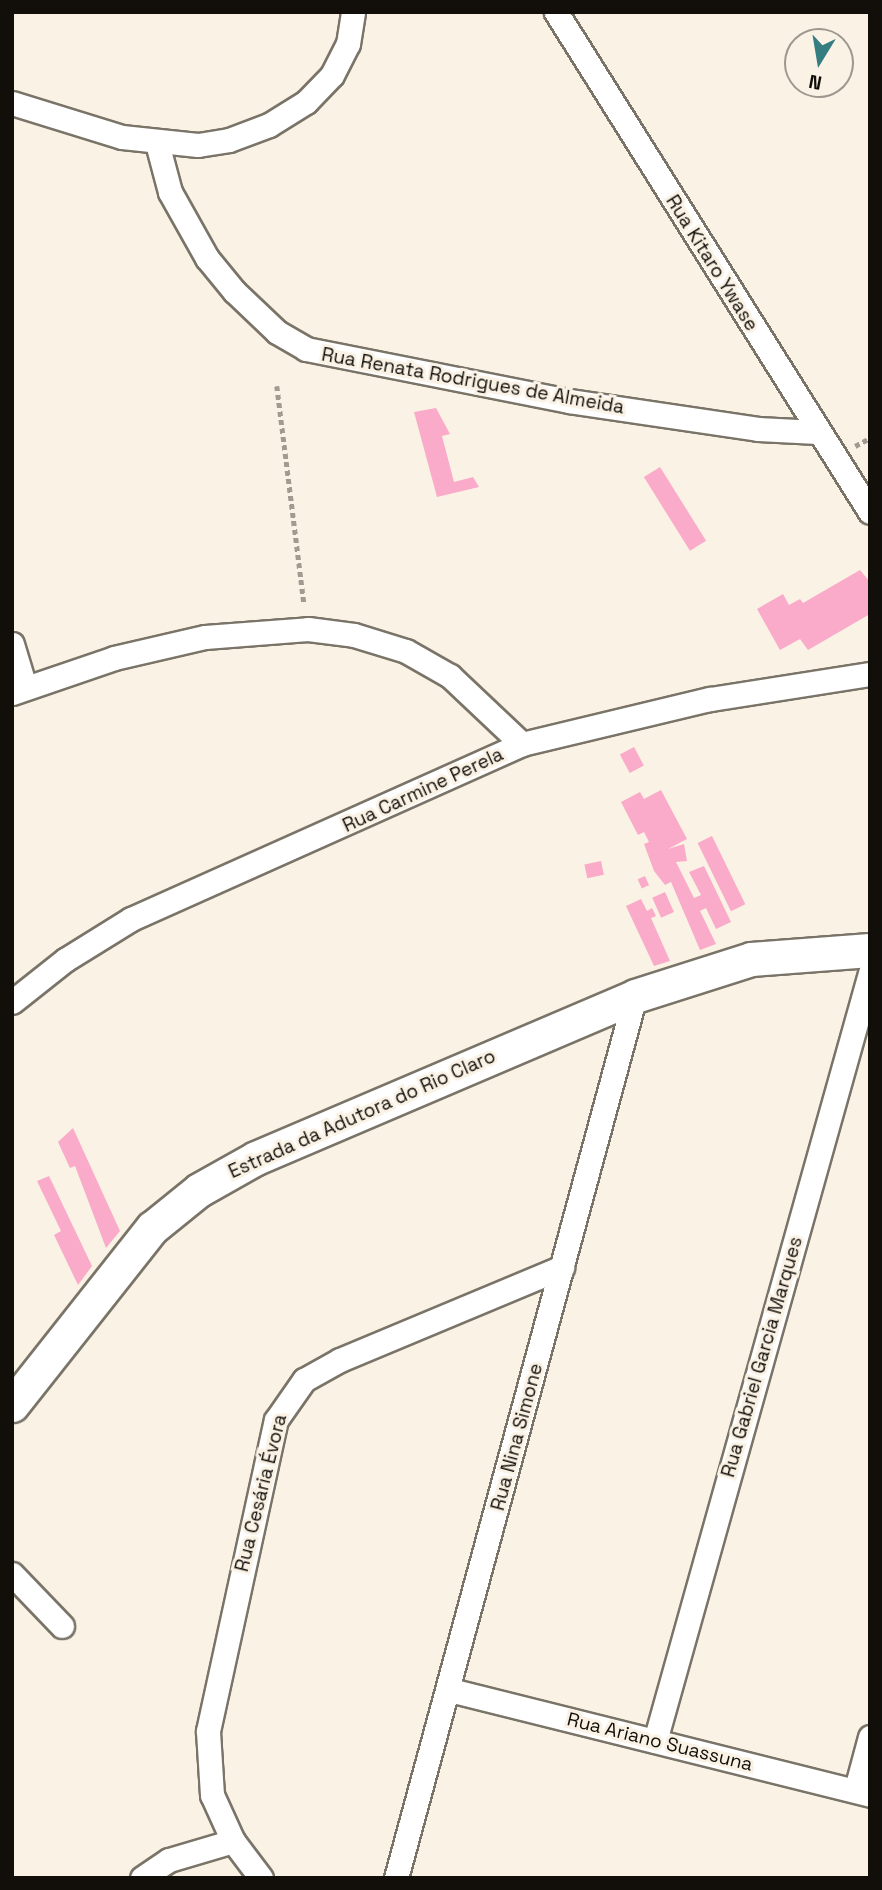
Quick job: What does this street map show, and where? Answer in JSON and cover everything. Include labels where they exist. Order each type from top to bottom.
[{"type":"main road","name":"Estrada da Adutora do Rio Claro","points":[[12,1405],[152,1228],[199,1190],[256,1157],[635,996],[751,959],[870,950]]},
{"type":"street","points":[[12,103],[122,137],[157,143],[198,145],[229,140],[269,125],[306,102],[332,75],[343,54],[353,12]]},
{"type":"street","name":"Rua Kitaro Ywase","points":[[556,12],[817,432],[870,512]]},
{"type":"street","name":"Rua Renata Rodrigues de Almeida","points":[[157,143],[170,192],[207,258],[233,291],[277,332],[306,349],[569,401],[758,429],[817,432]]},
{"type":"street","points":[[12,645],[19,690],[114,658],[205,638],[308,629],[354,635],[406,651],[450,676],[522,744]]},
{"type":"street","name":"Rua Carmine Perela","points":[[12,1002],[65,960],[131,919],[522,744],[710,699],[870,674]]},
{"type":"street","name":"Rua Gabriel Garcia Marques","points":[[655,1741],[870,973]]},
{"type":"street","name":"Rua Nina Simone","points":[[396,1878],[450,1690],[635,996]]},
{"type":"street","name":"Rua Cesária Évora","points":[[261,1878],[233,1841],[212,1795],[208,1731],[275,1420],[286,1400],[304,1380],[340,1360],[562,1266]]},
{"type":"street","points":[[12,1574],[62,1626]]},
{"type":"street","name":"Rua Ariano Suassuna","points":[[450,1690],[863,1792]]},
{"type":"street","points":[[863,1792],[870,1737]]},
{"type":"street","points":[[142,1878],[169,1860],[233,1841]]},
{"type":"path","points":[[277,386],[308,629]]},
{"type":"building","points":[[436,408],[450,434],[442,436],[454,482],[473,477],[479,487],[437,497],[414,412]]},
{"type":"building","points":[[660,467],[706,541],[690,551],[644,477]]},
{"type":"building","points":[[860,570],[870,582],[870,614],[808,650],[800,639],[780,650],[757,609],[783,594],[789,605],[800,599],[803,603]]},
{"type":"building","points":[[634,747],[644,766],[630,773],[620,755]]},
{"type":"building","points":[[661,790],[687,839],[668,849],[684,844],[687,861],[676,862],[694,898],[701,895],[689,872],[704,866],[731,922],[716,929],[706,908],[700,911],[716,944],[700,950],[671,882],[665,885],[654,871],[644,844],[649,842],[644,832],[638,835],[621,802],[640,792],[644,799]]},
{"type":"building","points":[[712,836],[745,904],[731,911],[698,843]]},
{"type":"building","points":[[601,861],[604,875],[587,878],[584,865]]},
{"type":"building","points":[[645,876],[649,885],[642,888],[638,879]]},
{"type":"building","points":[[665,892],[674,912],[661,918],[652,898]]},
{"type":"building","points":[[641,899],[647,911],[652,908],[656,916],[651,918],[670,961],[654,966],[626,906]]},
{"type":"building","points":[[73,1128],[120,1231],[106,1248],[75,1166],[70,1168],[58,1142]]},
{"type":"building","points":[[49,1176],[92,1266],[78,1285],[54,1235],[61,1231],[37,1181]]}]
